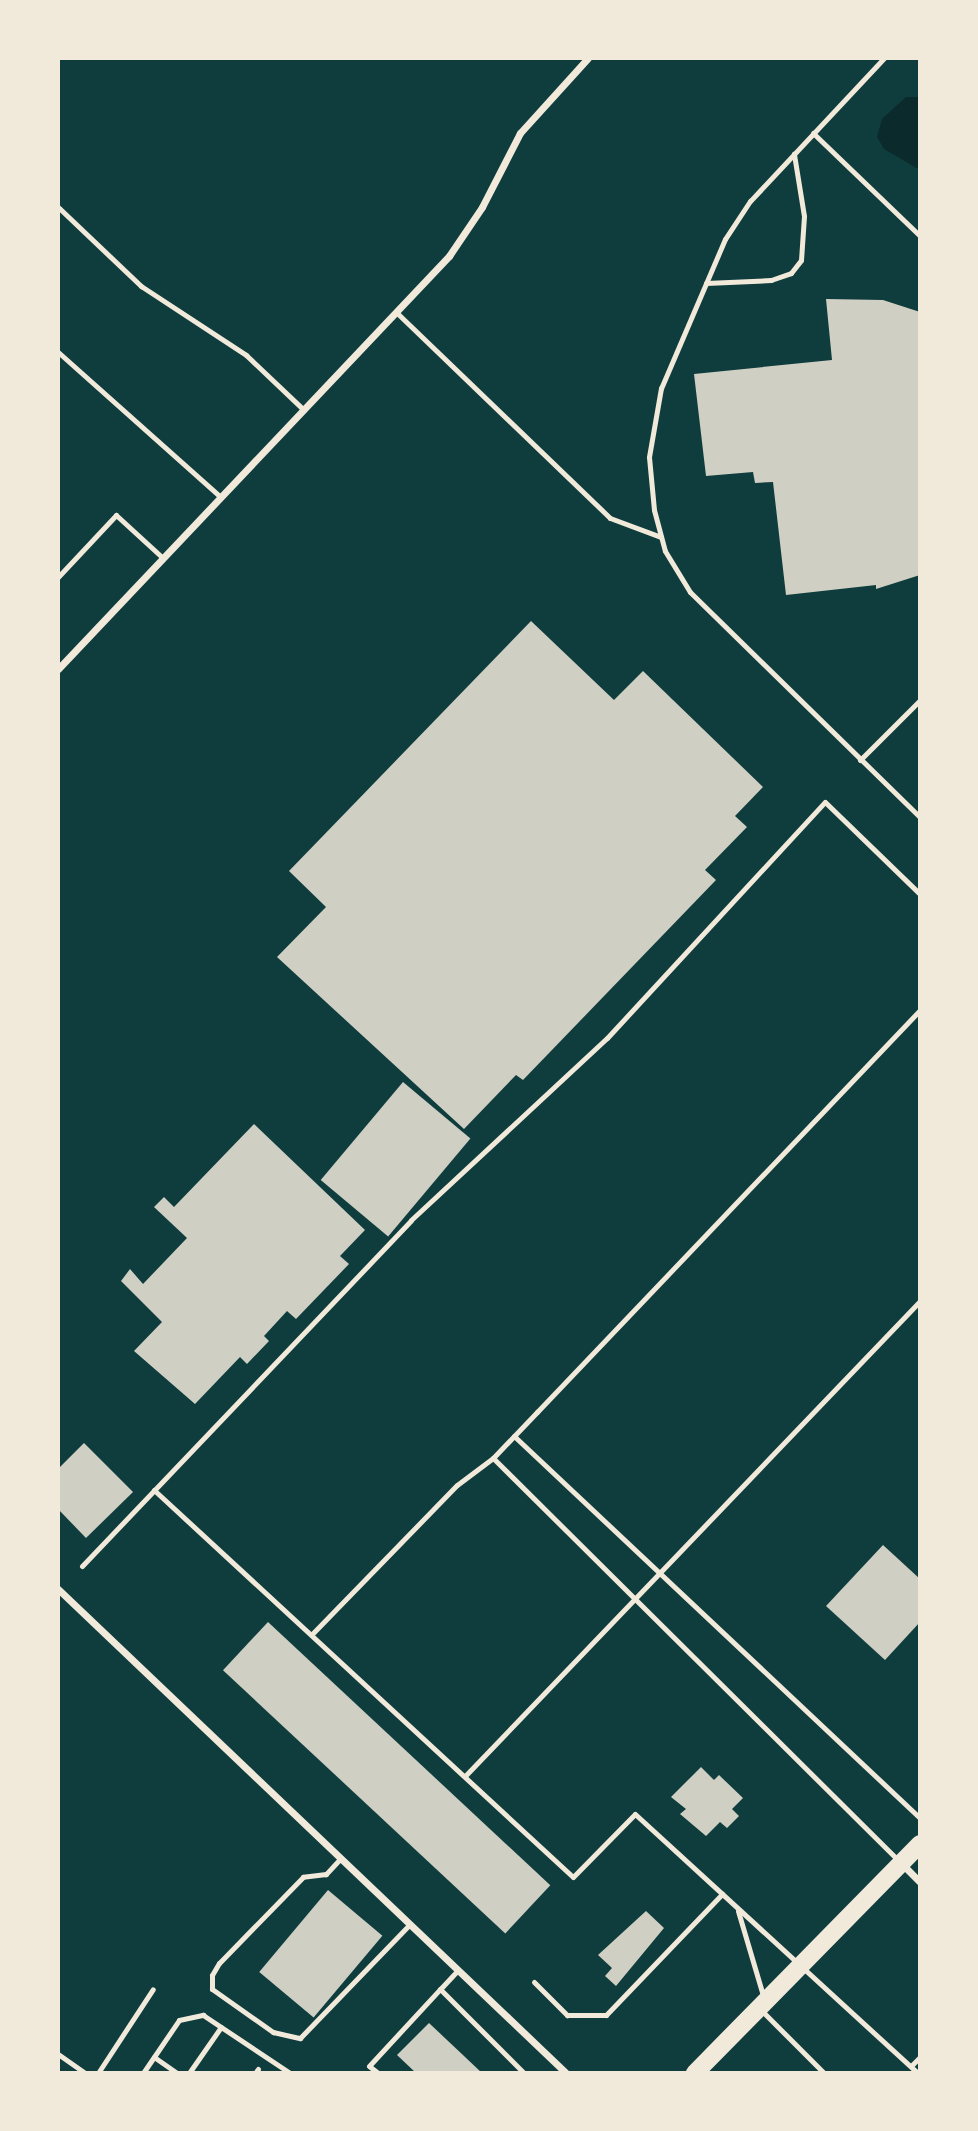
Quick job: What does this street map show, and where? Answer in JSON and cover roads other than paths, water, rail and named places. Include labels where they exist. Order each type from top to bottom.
[{"type":"main road","points":[[700,2072],[920,1844]]},
{"type":"street","points":[[58,669],[461,241],[520,133],[588,58]]},
{"type":"street","points":[[58,1589],[566,2073]]},
{"type":"street","points":[[901,1863],[920,1882]]},
{"type":"lane","points":[[884,58],[737,219],[665,377],[652,422],[651,484],[661,537],[674,568],[707,612],[920,817]]},
{"type":"lane","points":[[813,133],[920,236]]},
{"type":"lane","points":[[706,283],[771,280],[791,273],[801,260],[804,216],[794,154]]},
{"type":"lane","points":[[58,207],[141,286],[246,355],[304,410]]},
{"type":"lane","points":[[396,313],[610,519],[661,537]]},
{"type":"lane","points":[[58,352],[221,497]]},
{"type":"lane","points":[[58,577],[116,515],[163,558]]},
{"type":"lane","points":[[860,760],[920,700]]},
{"type":"lane","points":[[82,1566],[411,1220],[607,1038],[825,802],[920,894]]},
{"type":"lane","points":[[313,1633],[457,1485],[493,1458],[920,1010]]},
{"type":"lane","points":[[465,1776],[920,1301]]},
{"type":"lane","points":[[514,1436],[920,1818]]},
{"type":"lane","points":[[493,1458],[901,1863]]},
{"type":"lane","points":[[154,1490],[313,1633],[573,1877],[635,1814],[918,2073]]},
{"type":"lane","points":[[340,1859],[326,1874],[303,1877],[219,1963],[212,1975],[212,1989],[273,2032],[300,2038],[410,1924]]},
{"type":"lane","points":[[534,1982],[567,2015],[606,2015],[722,1894]]},
{"type":"lane","points":[[738,1911],[762,2005],[821,2072]]},
{"type":"lane","points":[[378,2073],[369,2066],[458,1970]]},
{"type":"lane","points":[[98,2073],[153,1989]]},
{"type":"lane","points":[[440,1990],[524,2073]]},
{"type":"lane","points":[[143,2073],[179,2021],[203,2015],[290,2073]]},
{"type":"lane","points":[[189,2073],[221,2027]]},
{"type":"lane","points":[[58,2054],[85,2073]]},
{"type":"lane","points":[[154,2057],[177,2073]]},
{"type":"lane","points":[[911,2066],[920,2057]]},
{"type":"water","points":[[906,97],[920,97],[920,170],[884,149],[877,137],[882,119]]}]
